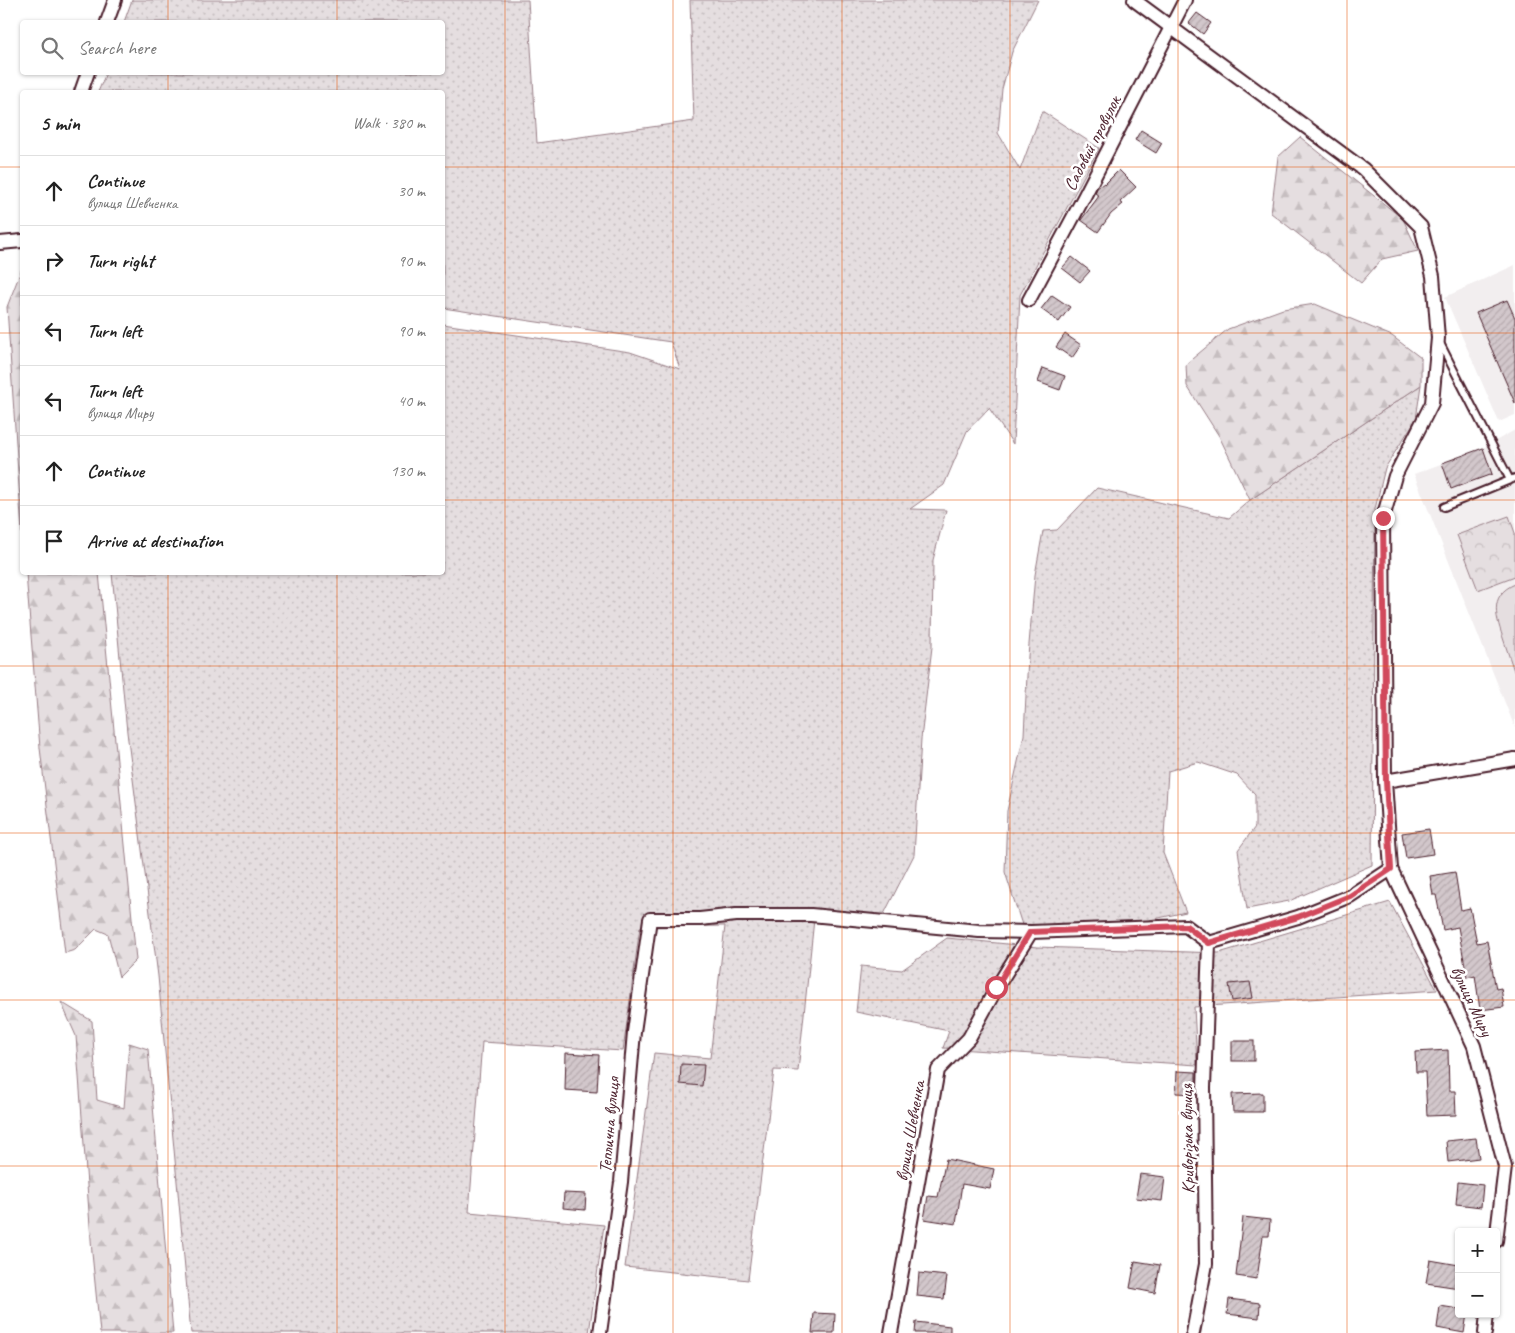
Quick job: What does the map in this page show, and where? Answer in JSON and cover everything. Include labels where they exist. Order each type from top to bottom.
[{"type":"street","points":[[108,20],[115,0]]},
{"type":"street","name":"вулиця Миру","points":[[1134,0],[1363,169],[1421,227],[1433,276],[1438,338],[1432,403],[1395,476],[1383,518],[1386,781],[1391,869],[1474,1046],[1505,1167],[1498,1228]]},
{"type":"street","name":"Садовий провулок","points":[[1028,300],[1085,195],[1185,0]]},
{"type":"street","points":[[82,90],[87,75]]},
{"type":"street","points":[[0,243],[20,241]]},
{"type":"street","points":[[1386,781],[1515,759]]},
{"type":"street","points":[[1030,932],[1186,926],[1209,943],[1298,917],[1350,896],[1391,869]]},
{"type":"street","name":"Теплична вулиця","points":[[600,1333],[621,1182],[634,1032],[650,919],[700,919],[736,915],[811,915],[979,931],[1030,932]]},
{"type":"street","name":"вулиця Шевченка","points":[[891,1333],[938,1070],[969,1038],[996,987],[1030,932]]},
{"type":"street","name":"Криворізька вулиця","points":[[1193,1333],[1206,1264],[1204,1088],[1209,943]]},
{"type":"street","points":[[1485,1333],[1487,1318]]},
{"type":"lane","points":[[1438,338],[1512,479],[1444,508]]},
{"type":"shaded area","points":[[1515,265],[1515,415],[1499,422],[1445,297]]},
{"type":"shaded area","points":[[1515,430],[1515,728],[1414,474],[1483,448]]},
{"type":"green space","points":[[132,0],[528,0],[537,143],[694,121],[690,0],[1038,0],[1012,52],[1002,89],[998,133],[1020,170],[1042,111],[1099,148],[1020,295],[1013,444],[989,408],[967,431],[944,485],[910,509],[946,510],[933,560],[932,647],[921,739],[914,855],[882,918],[839,911],[815,910],[798,1071],[774,1070],[748,1280],[625,1267],[654,1053],[710,1058],[725,926],[640,927],[623,1051],[482,1042],[469,1212],[604,1225],[589,1333],[191,1333],[158,976],[127,732],[112,575],[445,575],[445,324],[630,352],[680,369],[671,342],[445,308],[445,90],[99,90],[105,75],[445,75],[445,20],[125,20]]},
{"type":"green space","points":[[1300,137],[1403,219],[1418,251],[1382,259],[1361,283],[1271,213],[1278,157]]},
{"type":"green space","points":[[20,273],[20,503],[7,307]]},
{"type":"green space","points":[[1315,304],[1392,336],[1421,358],[1421,385],[1250,500],[1219,436],[1187,386],[1186,364],[1228,329],[1283,309]]},
{"type":"green space","points":[[1421,385],[1416,419],[1385,468],[1375,509],[1372,865],[1289,901],[1247,909],[1238,850],[1255,827],[1255,794],[1237,775],[1198,762],[1168,771],[1163,853],[1186,912],[1136,923],[1023,928],[1005,872],[1007,811],[1024,735],[1035,575],[1043,531],[1057,530],[1097,488],[1229,518],[1250,500]]},
{"type":"green space","points":[[1509,516],[1515,533],[1515,576],[1478,590],[1457,535]]},
{"type":"green space","points":[[26,575],[99,575],[136,960],[119,977],[108,934],[96,929],[75,950],[65,953],[40,748]]},
{"type":"green space","points":[[1515,584],[1515,674],[1496,609],[1500,595]]},
{"type":"green space","points":[[1390,902],[1437,990],[1194,1007],[1197,1065],[943,1048],[949,1031],[856,1012],[861,966],[902,970],[947,938],[1037,947],[1219,953]]},
{"type":"green space","points":[[61,1002],[92,1021],[97,1100],[124,1108],[129,1043],[148,1049],[173,1333],[100,1333],[92,1253],[76,1036]]},
{"type":"building","points":[[1197,13],[1211,23],[1203,34],[1189,23]]},
{"type":"building","points":[[1141,130],[1162,143],[1156,153],[1135,140]]},
{"type":"building","points":[[1119,170],[1136,187],[1120,202],[1123,204],[1111,214],[1098,232],[1081,220],[1099,196],[1095,193],[1097,188],[1105,184]]},
{"type":"building","points":[[1072,257],[1090,271],[1080,282],[1062,268]]},
{"type":"building","points":[[1052,295],[1070,307],[1059,322],[1041,309]]},
{"type":"building","points":[[1507,300],[1515,318],[1515,403],[1476,313]]},
{"type":"building","points":[[1065,334],[1081,345],[1072,358],[1056,347]]},
{"type":"building","points":[[1043,368],[1065,376],[1060,390],[1038,382]]},
{"type":"building","points":[[1483,448],[1492,474],[1451,489],[1442,463]]},
{"type":"building","points":[[1429,829],[1433,854],[1406,858],[1402,833]]},
{"type":"building","points":[[1455,872],[1461,910],[1470,908],[1477,943],[1487,941],[1496,989],[1501,988],[1504,1007],[1480,1010],[1475,975],[1467,977],[1458,927],[1443,930],[1436,895],[1433,895],[1430,876]]},
{"type":"building","points":[[1250,982],[1253,998],[1232,1001],[1229,984]]},
{"type":"building","points":[[1232,1041],[1254,1041],[1254,1061],[1232,1061]]},
{"type":"building","points":[[1448,1050],[1449,1091],[1455,1091],[1456,1115],[1427,1116],[1425,1072],[1416,1072],[1415,1052]]},
{"type":"building","points":[[566,1053],[599,1055],[597,1092],[565,1090]]},
{"type":"building","points":[[681,1064],[704,1065],[702,1086],[680,1084]]},
{"type":"building","points":[[1177,1071],[1196,1072],[1196,1094],[1176,1093]]},
{"type":"building","points":[[1263,1093],[1263,1112],[1233,1112],[1232,1094]]},
{"type":"building","points":[[1476,1138],[1479,1158],[1448,1162],[1446,1141]]},
{"type":"building","points":[[946,1159],[994,1169],[990,1189],[962,1184],[956,1224],[924,1219],[928,1196],[938,1197]]},
{"type":"building","points":[[1140,1174],[1165,1177],[1162,1201],[1136,1198]]},
{"type":"building","points":[[1458,1182],[1483,1185],[1481,1207],[1456,1204]]},
{"type":"building","points":[[564,1193],[586,1194],[585,1210],[563,1208]]},
{"type":"building","points":[[1243,1217],[1270,1220],[1269,1236],[1263,1236],[1257,1279],[1236,1276]]},
{"type":"building","points":[[1430,1260],[1455,1264],[1455,1287],[1426,1283]]},
{"type":"building","points":[[1135,1261],[1160,1265],[1155,1293],[1130,1288]]},
{"type":"building","points":[[919,1273],[947,1276],[944,1299],[917,1296]]},
{"type":"building","points":[[1229,1299],[1260,1303],[1259,1318],[1227,1314]]},
{"type":"building","points":[[1440,1306],[1455,1308],[1455,1318],[1466,1318],[1464,1333],[1437,1328]]},
{"type":"building","points":[[814,1313],[835,1314],[834,1333],[812,1333]]},
{"type":"building","points":[[916,1322],[950,1326],[950,1333],[915,1333]]},
{"type":"route","points":[[996,987],[1030,932],[1186,926],[1209,943],[1298,917],[1350,896],[1391,869],[1386,781],[1383,518]]}]
